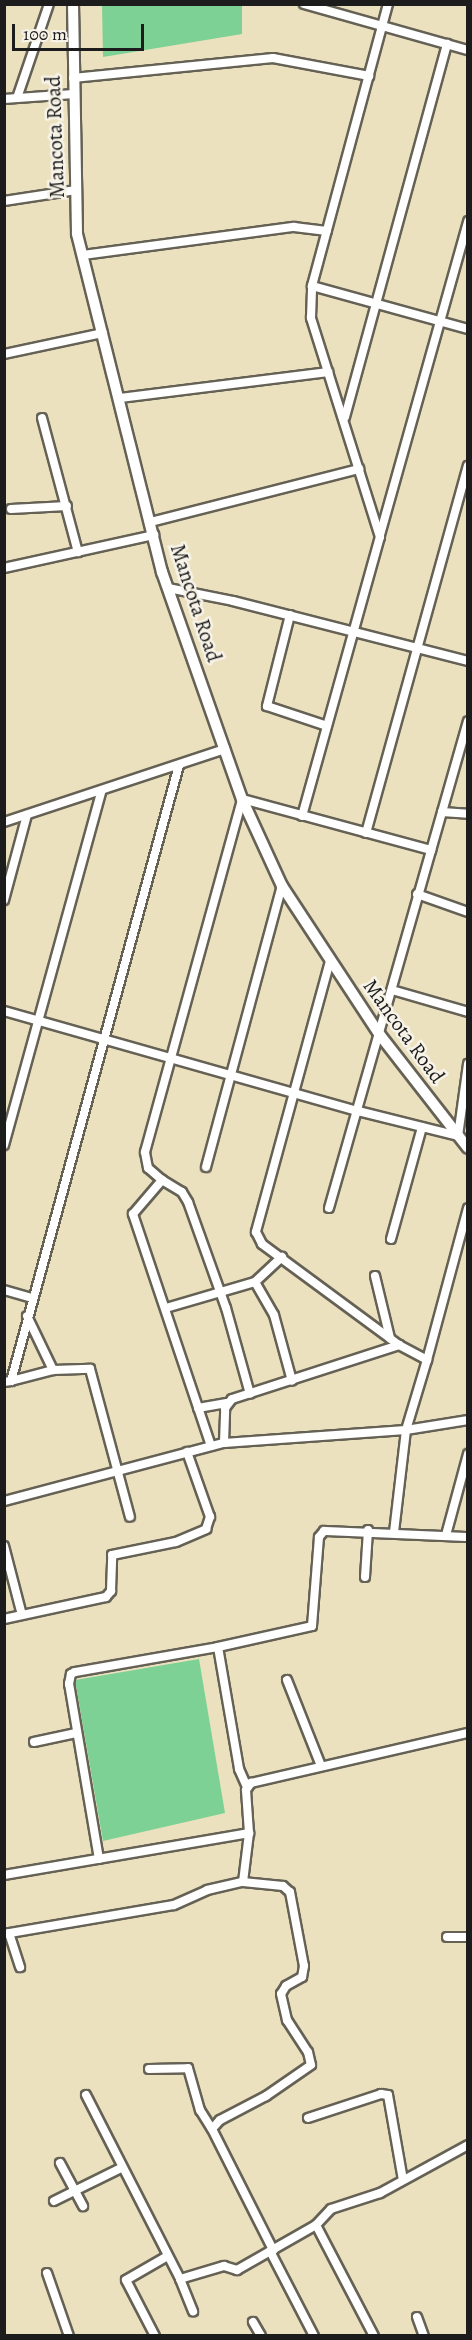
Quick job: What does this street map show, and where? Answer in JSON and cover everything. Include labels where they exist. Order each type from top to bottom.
[{"type":"main road","name":"Mancota Road","points":[[73,4],[77,234],[168,588],[242,799],[282,886],[380,1035],[468,1149]]},
{"type":"street","points":[[17,98],[49,4]]},
{"type":"street","points":[[304,4],[468,50]]},
{"type":"street","points":[[380,537],[309,309],[312,286],[388,4]]},
{"type":"street","points":[[344,419],[447,44]]},
{"type":"street","points":[[73,78],[273,58],[369,76]]},
{"type":"street","points":[[4,99],[74,94]]},
{"type":"street","points":[[4,201],[76,190]]},
{"type":"street","points":[[302,816],[468,221]]},
{"type":"street","points":[[83,255],[294,227],[327,231]]},
{"type":"street","points":[[312,286],[468,329]]},
{"type":"street","points":[[4,354],[103,333]]},
{"type":"street","points":[[120,398],[328,372]]},
{"type":"street","points":[[42,417],[78,552]]},
{"type":"street","points":[[366,833],[468,466]]},
{"type":"street","points":[[151,522],[359,469]]},
{"type":"street","points":[[11,510],[67,506]]},
{"type":"street","points":[[4,568],[154,535]]},
{"type":"street","points":[[168,588],[290,615],[468,661]]},
{"type":"street","points":[[290,615],[267,706],[327,726]]},
{"type":"street","points":[[329,1208],[468,721]]},
{"type":"street","points":[[4,822],[225,750]]},
{"type":"street","points":[[8,1381],[179,765]]},
{"type":"street","points":[[4,1145],[40,1022],[101,792]]},
{"type":"street","points":[[250,1394],[220,1291],[188,1202],[182,1192],[148,1168],[144,1156],[169,1058],[242,799],[431,850]]},
{"type":"street","points":[[442,812],[468,814]]},
{"type":"street","points":[[4,900],[27,815]]},
{"type":"street","points":[[206,1167],[282,886]]},
{"type":"street","points":[[417,894],[468,912]]},
{"type":"street","points":[[330,961],[256,1232],[262,1244],[399,1345],[427,1360]]},
{"type":"street","points":[[392,990],[468,1012]]},
{"type":"street","points":[[4,1011],[229,1076],[458,1136],[468,1064]]},
{"type":"street","points":[[391,1239],[422,1127]]},
{"type":"street","points":[[162,1180],[133,1214],[211,1446]]},
{"type":"street","points":[[394,1532],[406,1430],[468,1208]]},
{"type":"street","points":[[166,1308],[255,1282],[282,1257]]},
{"type":"street","points":[[375,1276],[390,1338]]},
{"type":"street","points":[[255,1282],[274,1315],[292,1381]]},
{"type":"street","points":[[4,1290],[32,1298]]},
{"type":"street","points":[[27,1316],[53,1370]]},
{"type":"street","points":[[198,1408],[227,1403],[399,1345]]},
{"type":"street","points":[[8,1381],[53,1370],[90,1369],[130,1518]]},
{"type":"street","points":[[224,1443],[227,1403]]},
{"type":"street","points":[[4,1501],[224,1443],[406,1430],[468,1420]]},
{"type":"street","points":[[4,1619],[106,1598],[111,1591],[112,1555],[176,1542],[206,1529],[210,1517],[188,1452]]},
{"type":"street","points":[[446,1535],[468,1454]]},
{"type":"street","points":[[99,1859],[76,1732],[70,1674],[218,1647],[312,1626],[320,1534],[328,1530],[368,1530],[468,1537]]},
{"type":"street","points":[[365,1577],[368,1530]]},
{"type":"street","points":[[4,1546],[22,1615]]},
{"type":"street","points":[[218,1647],[239,1769],[247,1787],[249,1833],[243,1882]]},
{"type":"street","points":[[287,1680],[321,1766]]},
{"type":"street","points":[[34,1742],[76,1732]]},
{"type":"street","points":[[247,1787],[256,1781],[468,1733]]},
{"type":"street","points":[[4,1875],[249,1833]]},
{"type":"street","points":[[20,1967],[7,1933],[174,1905],[207,1890],[243,1882],[283,1886],[290,1892],[304,1973],[283,1990],[282,2003],[311,2065],[266,2096],[220,2120],[212,2129]]},
{"type":"street","points":[[447,1937],[468,1937]]},
{"type":"street","points":[[149,2069],[188,2068],[200,2110],[212,2129],[314,2336]]},
{"type":"street","points":[[308,2118],[381,2094],[391,2097],[403,2180]]},
{"type":"street","points":[[86,2095],[166,2257],[180,2279],[193,2312]]},
{"type":"street","points":[[180,2279],[224,2266],[237,2270],[316,2225],[331,2210],[403,2180],[468,2145]]},
{"type":"street","points":[[60,2163],[83,2206]]},
{"type":"street","points":[[54,2201],[121,2168]]},
{"type":"street","points":[[316,2225],[374,2336]]},
{"type":"street","points":[[155,2336],[126,2280],[166,2257]]},
{"type":"street","points":[[47,2273],[69,2336]]},
{"type":"street","points":[[417,2317],[424,2336]]},
{"type":"street","points":[[253,2322],[261,2336]]},
{"type":"green space","points":[[102,5],[242,5],[242,34],[103,57]]},
{"type":"green space","points":[[199,1659],[225,1813],[103,1841],[75,1680]]}]
